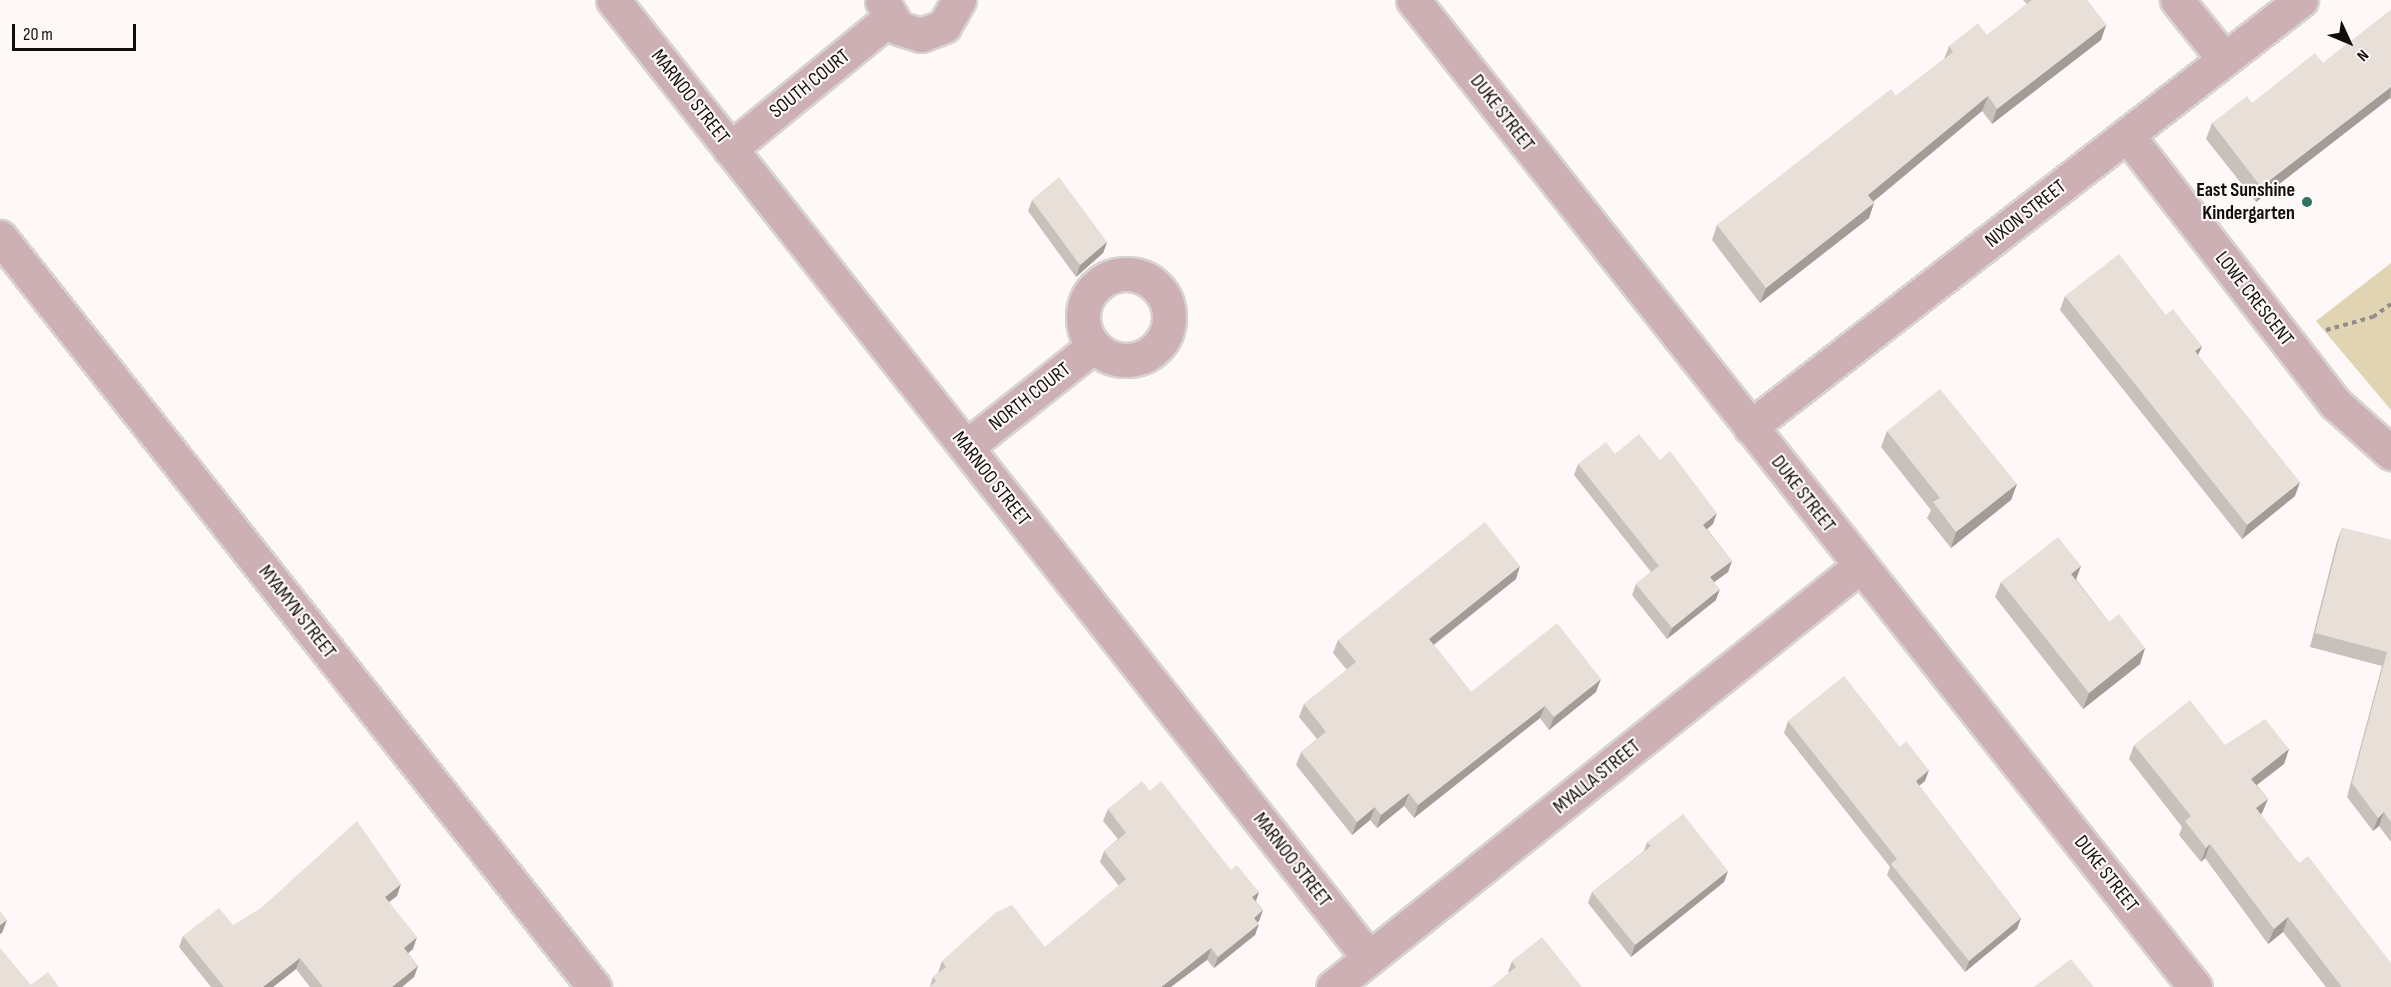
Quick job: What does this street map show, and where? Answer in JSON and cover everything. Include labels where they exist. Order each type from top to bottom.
[{"type":"street","name":"MARNOO STREET","points":[[613,0],[1369,958]]},
{"type":"street","name":"SOUTH COURT","points":[[730,149],[886,10],[909,33],[934,32],[953,17],[959,0]]},
{"type":"street","name":"DUKE STREET","points":[[1413,0],[2195,987]]},
{"type":"street","points":[[2177,0],[2224,59]]},
{"type":"street","name":"NIXON STREET","points":[[1750,427],[2301,0]]},
{"type":"street","name":"LOWE CRESCENT","points":[[2127,135],[2336,404],[2391,453]]},
{"type":"street","name":"MYAMYN STREET","points":[[0,237],[594,987]]},
{"type":"street","name":"NORTH COURT","points":[[966,447],[1094,346]]},
{"type":"street","name":"MYALLA STREET","points":[[1333,987],[1860,566]]},
{"type":"path","points":[[2283,336],[2333,330],[2373,317],[2391,304]]},
{"type":"shaded area","points":[[2391,263],[2391,410],[2316,321]]},
{"type":"building","points":[[2032,0],[2087,0],[2106,25],[1997,109],[1988,96],[1868,195],[1874,203],[1766,288],[1717,225],[1891,89],[1896,96],[1953,52],[1949,46],[1978,23],[1987,35]]},
{"type":"building","points":[[2391,10],[2391,87],[2261,187],[2212,123],[2247,96],[2252,103],[2315,53],[2323,63]]},
{"type":"building","points":[[1059,177],[1107,242],[1080,265],[1032,200]]},
{"type":"building","points":[[2119,254],[2166,315],[2173,309],[2202,346],[2195,351],[2300,482],[2247,525],[2065,296]]},
{"type":"building","points":[[1940,389],[2017,484],[1956,532],[1933,502],[1940,498],[1887,431]]},
{"type":"building","points":[[1639,434],[1660,460],[1670,451],[1717,513],[1703,525],[1732,561],[1710,577],[1720,589],[1672,628],[1636,584],[1659,566],[1578,464],[1606,442],[1615,454]]},
{"type":"building","points":[[1485,522],[1520,566],[1429,639],[1471,692],[1557,623],[1601,679],[1554,717],[1545,706],[1418,805],[1409,793],[1381,815],[1375,807],[1357,822],[1301,752],[1326,732],[1304,704],[1356,662],[1338,640]]},
{"type":"building","points":[[2342,528],[2391,540],[2391,822],[2384,812],[2378,818],[2352,783],[2387,652],[2315,633]]},
{"type":"building","points":[[2058,537],[2081,566],[2071,574],[2109,622],[2119,614],[2145,648],[2089,693],[2001,582]]},
{"type":"building","points":[[1844,676],[1900,747],[1906,741],[1929,770],[1916,781],[2021,918],[1969,961],[1891,864],[1897,859],[1788,721]]},
{"type":"building","points":[[2190,700],[2225,745],[2265,719],[2289,749],[2251,779],[2268,799],[2256,808],[2299,863],[2308,856],[2391,963],[2391,987],[2342,987],[2288,917],[2274,929],[2210,844],[2206,848],[2185,821],[2191,816],[2134,745]]},
{"type":"building","points":[[1142,781],[1150,791],[1161,781],[1231,870],[1237,865],[1259,892],[1252,897],[1263,910],[1254,918],[1259,924],[1218,957],[1211,948],[1161,987],[929,987],[936,981],[933,977],[946,967],[942,961],[995,913],[1012,905],[1045,947],[1126,879],[1104,851],[1126,833],[1108,809]]},
{"type":"building","points":[[1683,814],[1728,871],[1635,945],[1592,892],[1651,846],[1647,842]]},
{"type":"building","points":[[357,821],[401,884],[385,897],[417,937],[404,948],[418,966],[392,987],[323,987],[300,958],[263,987],[224,987],[183,936],[219,908],[233,925],[261,908]]},
{"type":"building","points":[[0,911],[7,920],[0,925]]},
{"type":"building","points":[[1542,937],[1582,987],[1491,987],[1516,967],[1512,961]]},
{"type":"building","points":[[0,948],[31,985],[48,972],[59,987],[0,987]]},
{"type":"building","points":[[2071,959],[2094,987],[2034,987]]},
{"type":"place","name":"East Sunshine Kindergarten","points":[[2307,202]]}]
